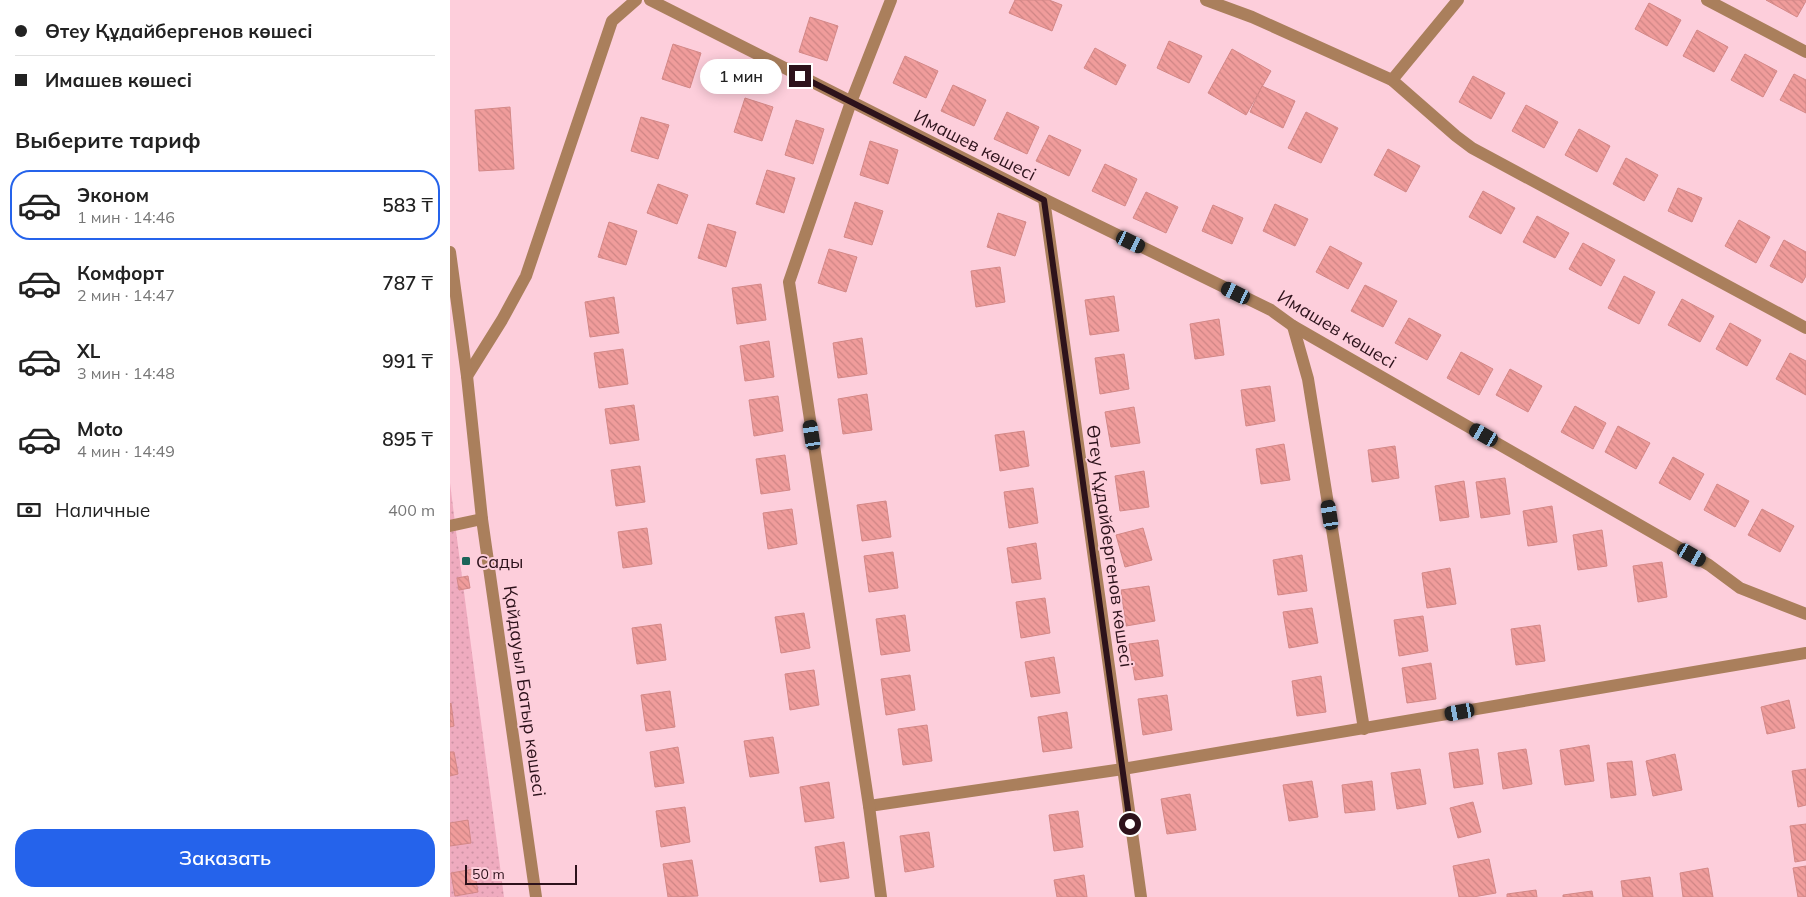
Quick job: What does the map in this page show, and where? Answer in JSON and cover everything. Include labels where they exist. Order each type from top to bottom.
[{"type":"street","points":[[467,376],[502,320],[526,276],[612,22],[636,0]]},
{"type":"street","name":"Имашев көшесі","points":[[650,0],[1044,200],[1271,310],[1294,326],[1709,565],[1740,588],[1806,614]]},
{"type":"street","points":[[881,897],[869,806],[789,282],[851,102],[891,0]]},
{"type":"street","points":[[1206,0],[1252,17],[1392,80],[1472,148],[1806,328]]},
{"type":"street","points":[[1392,80],[1458,0]]},
{"type":"street","points":[[1707,0],[1806,52]]},
{"type":"street","name":"Өтеу Құдайбергенов көшесі","points":[[1044,200],[1141,897]]},
{"type":"street","name":"Қайдауыл Батыр көшесі","points":[[450,252],[467,376],[482,519],[536,897]]},
{"type":"street","points":[[1294,326],[1308,379],[1364,729]]},
{"type":"street","points":[[450,526],[482,519]]},
{"type":"street","points":[[869,806],[1123,769],[1806,653]]},
{"type":"shaded area","points":[[450,483],[456,531],[504,897],[450,897]]},
{"type":"building","points":[[1015,0],[1049,0],[1062,5],[1052,31],[1009,13]]},
{"type":"building","points":[[1766,0],[1806,0],[1806,1],[1797,17]]},
{"type":"building","points":[[1649,3],[1681,20],[1667,46],[1635,29]]},
{"type":"building","points":[[810,17],[838,26],[827,61],[799,52]]},
{"type":"building","points":[[1697,30],[1728,47],[1714,72],[1683,56]]},
{"type":"building","points":[[1169,41],[1202,56],[1189,83],[1157,68]]},
{"type":"building","points":[[673,44],[701,53],[690,88],[662,79]]},
{"type":"building","points":[[1095,48],[1126,65],[1116,85],[1084,68]]},
{"type":"building","points":[[1232,49],[1271,71],[1246,115],[1208,93]]},
{"type":"building","points":[[1745,54],[1777,71],[1763,97],[1731,80]]},
{"type":"building","points":[[905,56],[938,71],[926,98],[893,83]]},
{"type":"building","points":[[1794,74],[1806,80],[1806,113],[1780,100]]},
{"type":"building","points":[[1473,76],[1505,93],[1491,119],[1459,102]]},
{"type":"building","points":[[953,85],[986,100],[974,126],[941,111]]},
{"type":"building","points":[[1262,86],[1295,101],[1283,128],[1250,112]]},
{"type":"building","points":[[745,98],[773,107],[762,141],[734,132]]},
{"type":"building","points":[[1526,105],[1558,122],[1544,148],[1512,131]]},
{"type":"building","points":[[510,107],[514,169],[479,171],[475,110]]},
{"type":"building","points":[[1007,112],[1039,127],[1027,154],[994,139]]},
{"type":"building","points":[[1306,112],[1338,128],[1321,163],[1288,148]]},
{"type":"building","points":[[641,117],[669,125],[658,159],[631,151]]},
{"type":"building","points":[[796,120],[824,129],[813,164],[785,155]]},
{"type":"building","points":[[1579,129],[1610,146],[1597,172],[1565,155]]},
{"type":"building","points":[[1049,135],[1081,150],[1069,176],[1036,161]]},
{"type":"building","points":[[870,141],[898,150],[888,184],[860,175]]},
{"type":"building","points":[[1388,149],[1420,166],[1406,192],[1374,175]]},
{"type":"building","points":[[1626,158],[1658,175],[1644,201],[1613,184]]},
{"type":"building","points":[[1105,164],[1137,179],[1125,206],[1092,191]]},
{"type":"building","points":[[767,170],[795,178],[784,213],[756,204]]},
{"type":"building","points":[[658,184],[688,195],[677,224],[647,213]]},
{"type":"building","points":[[1678,188],[1702,198],[1692,222],[1668,211]]},
{"type":"building","points":[[1483,191],[1515,208],[1501,234],[1469,217]]},
{"type":"building","points":[[1146,192],[1178,207],[1166,233],[1133,218]]},
{"type":"building","points":[[855,202],[883,211],[872,245],[844,237]]},
{"type":"building","points":[[1275,204],[1308,219],[1295,246],[1263,231]]},
{"type":"building","points":[[1213,205],[1243,218],[1232,244],[1202,231]]},
{"type":"building","points":[[998,213],[1026,222],[1015,256],[987,247]]},
{"type":"building","points":[[1537,216],[1569,233],[1555,258],[1523,242]]},
{"type":"building","points":[[1739,220],[1770,237],[1756,263],[1725,246]]},
{"type":"building","points":[[609,222],[637,231],[626,265],[598,257]]},
{"type":"building","points":[[708,224],[736,232],[726,267],[698,258]]},
{"type":"building","points":[[1784,240],[1806,252],[1806,276],[1802,283],[1770,266]]},
{"type":"building","points":[[1583,243],[1615,260],[1601,286],[1569,269]]},
{"type":"building","points":[[1330,246],[1362,263],[1348,289],[1316,272]]},
{"type":"building","points":[[829,249],[857,257],[846,292],[818,283]]},
{"type":"building","points":[[1000,267],[1005,302],[976,307],[971,271]]},
{"type":"building","points":[[1624,276],[1655,292],[1639,324],[1608,308]]},
{"type":"building","points":[[761,284],[766,320],[737,324],[732,288]]},
{"type":"building","points":[[1365,285],[1397,301],[1383,327],[1351,311]]},
{"type":"building","points":[[1114,296],[1119,331],[1090,335],[1085,300]]},
{"type":"building","points":[[614,297],[619,333],[590,337],[585,302]]},
{"type":"building","points":[[1682,299],[1714,316],[1700,342],[1668,325]]},
{"type":"building","points":[[1409,318],[1441,335],[1427,360],[1395,343]]},
{"type":"building","points":[[1219,319],[1224,355],[1195,359],[1190,324]]},
{"type":"building","points":[[1730,323],[1761,340],[1747,366],[1716,349]]},
{"type":"building","points":[[862,338],[867,374],[838,378],[833,343]]},
{"type":"building","points":[[769,341],[774,377],[745,381],[740,346]]},
{"type":"building","points":[[623,349],[628,384],[599,388],[594,353]]},
{"type":"building","points":[[1461,352],[1493,369],[1479,395],[1447,378]]},
{"type":"building","points":[[1790,353],[1806,361],[1806,395],[1776,379]]},
{"type":"building","points":[[1124,354],[1129,389],[1100,394],[1095,358]]},
{"type":"building","points":[[1510,369],[1542,386],[1528,412],[1496,395]]},
{"type":"building","points":[[1270,386],[1275,421],[1246,426],[1241,390]]},
{"type":"building","points":[[867,394],[872,430],[843,434],[838,399]]},
{"type":"building","points":[[778,396],[783,431],[754,436],[749,400]]},
{"type":"building","points":[[634,405],[639,440],[610,444],[605,409]]},
{"type":"building","points":[[1575,406],[1606,423],[1593,449],[1561,432]]},
{"type":"building","points":[[1134,407],[1140,443],[1111,447],[1105,412]]},
{"type":"building","points":[[1618,426],[1650,443],[1636,469],[1605,452]]},
{"type":"building","points":[[1024,431],[1029,466],[1000,471],[995,435]]},
{"type":"building","points":[[1284,444],[1290,480],[1261,484],[1256,449]]},
{"type":"building","points":[[1395,446],[1399,478],[1372,482],[1368,450]]},
{"type":"building","points":[[785,455],[790,490],[761,494],[756,459]]},
{"type":"building","points":[[1673,457],[1704,474],[1690,500],[1659,483]]},
{"type":"building","points":[[640,466],[645,502],[616,506],[611,470]]},
{"type":"building","points":[[1144,471],[1149,507],[1120,511],[1115,476]]},
{"type":"building","points":[[1505,478],[1510,514],[1481,518],[1476,482]]},
{"type":"building","points":[[1464,481],[1469,517],[1440,521],[1435,486]]},
{"type":"building","points":[[1717,484],[1749,501],[1735,527],[1704,510]]},
{"type":"building","points":[[1033,488],[1038,523],[1009,528],[1004,492]]},
{"type":"building","points":[[886,501],[891,537],[862,541],[857,505]]},
{"type":"building","points":[[1552,506],[1557,542],[1528,546],[1523,511]]},
{"type":"building","points":[[792,509],[797,544],[768,549],[763,513]]},
{"type":"building","points":[[1762,509],[1794,526],[1780,552],[1748,535]]},
{"type":"building","points":[[647,528],[652,564],[623,568],[618,532]]},
{"type":"building","points":[[1143,528],[1152,560],[1125,567],[1116,535]]},
{"type":"building","points":[[1602,530],[1607,566],[1578,570],[1573,535]]},
{"type":"building","points":[[1036,543],[1041,579],[1012,583],[1007,548]]},
{"type":"building","points":[[893,552],[898,588],[869,592],[864,556]]},
{"type":"building","points":[[1302,555],[1307,591],[1278,595],[1273,560]]},
{"type":"building","points":[[1662,562],[1667,597],[1638,602],[1633,566]]},
{"type":"building","points":[[1450,568],[1456,604],[1427,608],[1422,573]]},
{"type":"building","points":[[468,576],[470,588],[459,590],[457,578]]},
{"type":"building","points":[[1149,586],[1155,621],[1126,626],[1121,590]]},
{"type":"building","points":[[1045,598],[1050,633],[1021,638],[1016,602]]},
{"type":"building","points":[[1312,608],[1318,643],[1289,648],[1283,612]]},
{"type":"building","points":[[804,613],[810,648],[781,653],[775,617]]},
{"type":"building","points":[[905,615],[910,651],[881,655],[876,619]]},
{"type":"building","points":[[1423,616],[1428,651],[1399,656],[1394,620]]},
{"type":"building","points":[[661,624],[666,660],[637,664],[632,628]]},
{"type":"building","points":[[1540,625],[1545,661],[1516,665],[1511,629]]},
{"type":"building","points":[[1158,640],[1163,676],[1135,680],[1129,644]]},
{"type":"building","points":[[1054,657],[1060,693],[1031,697],[1025,662]]},
{"type":"building","points":[[1431,663],[1436,699],[1407,703],[1402,668]]},
{"type":"building","points":[[814,670],[819,705],[790,710],[785,674]]},
{"type":"building","points":[[910,675],[915,710],[886,715],[881,679]]},
{"type":"building","points":[[1321,676],[1326,712],[1297,716],[1292,681]]},
{"type":"building","points":[[670,691],[675,727],[646,731],[641,695]]},
{"type":"building","points":[[1167,695],[1172,730],[1143,735],[1138,699]]},
{"type":"building","points":[[1789,700],[1795,728],[1767,734],[1761,707]]},
{"type":"building","points":[[450,704],[454,726],[450,727]]},
{"type":"building","points":[[1067,712],[1072,748],[1043,752],[1038,717]]},
{"type":"building","points":[[927,725],[932,761],[903,765],[898,729]]},
{"type":"building","points":[[773,737],[779,773],[750,777],[744,741]]},
{"type":"building","points":[[1589,745],[1594,781],[1565,785],[1560,750]]},
{"type":"building","points":[[678,747],[684,783],[655,787],[650,752]]},
{"type":"building","points":[[1478,749],[1483,784],[1454,788],[1449,753]]},
{"type":"building","points":[[1526,749],[1532,784],[1503,789],[1498,753]]},
{"type":"building","points":[[450,752],[454,752],[458,774],[450,776]]},
{"type":"building","points":[[1675,754],[1682,790],[1653,796],[1646,761]]},
{"type":"building","points":[[1632,761],[1636,795],[1611,798],[1607,763]]},
{"type":"building","points":[[1420,769],[1426,804],[1397,809],[1391,773]]},
{"type":"building","points":[[1806,769],[1806,805],[1798,807],[1792,771]]},
{"type":"building","points":[[1312,781],[1318,817],[1289,821],[1283,785]]},
{"type":"building","points":[[1372,781],[1375,810],[1345,813],[1342,785]]},
{"type":"building","points":[[829,782],[834,818],[805,822],[800,787]]},
{"type":"building","points":[[1190,794],[1196,830],[1167,834],[1161,799]]},
{"type":"building","points":[[1473,802],[1481,832],[1458,838],[1450,808]]},
{"type":"building","points":[[685,807],[690,842],[661,847],[656,811]]},
{"type":"building","points":[[1078,811],[1083,847],[1054,851],[1049,815]]},
{"type":"building","points":[[468,820],[471,843],[450,846],[450,823]]},
{"type":"building","points":[[1806,824],[1806,860],[1795,862],[1790,826]]},
{"type":"building","points":[[929,832],[934,867],[905,872],[900,836]]},
{"type":"building","points":[[844,842],[849,878],[820,882],[815,847]]},
{"type":"building","points":[[1489,859],[1496,893],[1473,897],[1459,897],[1453,866]]},
{"type":"building","points":[[692,860],[698,896],[668,897],[663,864]]},
{"type":"building","points":[[1806,866],[1806,897],[1798,897],[1793,868]]},
{"type":"building","points":[[1708,868],[1713,897],[1683,897],[1680,873]]},
{"type":"building","points":[[474,869],[478,892],[455,896],[451,873]]},
{"type":"building","points":[[1084,875],[1087,897],[1057,897],[1054,880]]},
{"type":"building","points":[[1650,877],[1653,897],[1623,897],[1621,881]]},
{"type":"building","points":[[1536,890],[1537,897],[1507,897],[1507,894]]},
{"type":"building","points":[[1592,891],[1593,897],[1563,897],[1563,895]]},
{"type":"place","name":"Сады","points":[[466,561]]},
{"type":"route","points":[[800,76],[1044,200],[1130,824]]}]
